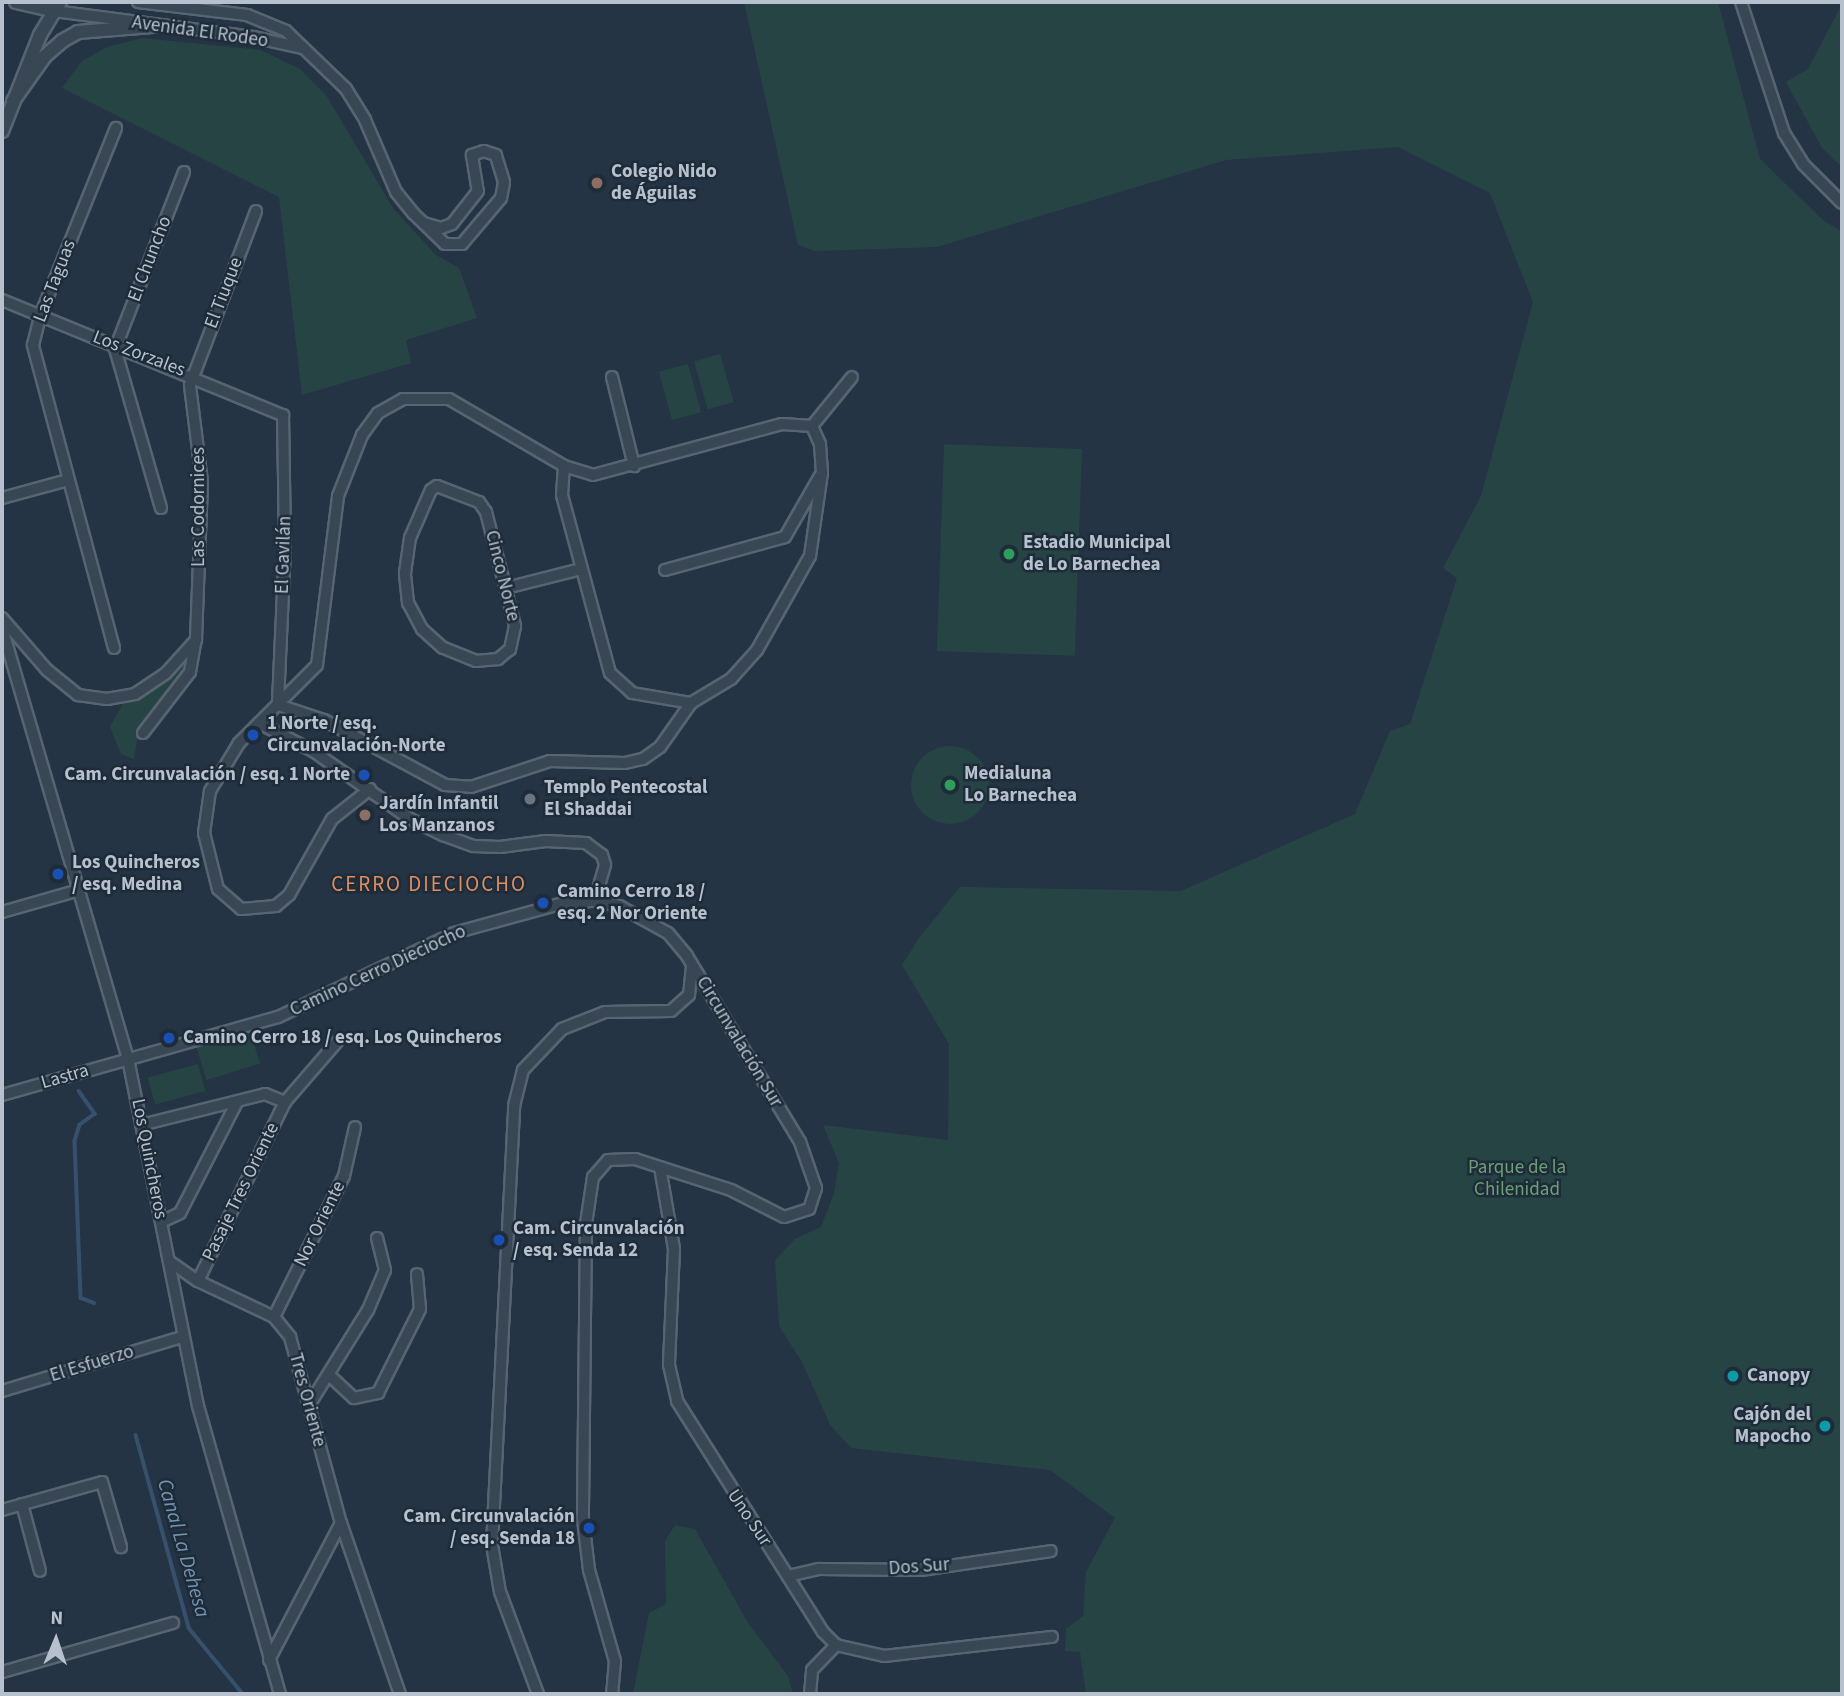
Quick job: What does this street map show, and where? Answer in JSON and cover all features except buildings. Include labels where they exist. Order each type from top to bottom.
[{"type":"street","name":"Avenida El Rodeo","points":[[16,2],[57,6],[152,26],[253,37],[302,48]]},
{"type":"street","name":"Avenida El Rodeo","points":[[139,2],[261,19],[286,31],[346,89],[365,120],[389,180],[424,223],[445,244],[462,244],[503,192],[496,155],[484,151],[472,155],[480,179],[476,195],[449,226],[424,223]]},
{"type":"street","points":[[1741,2],[1784,133],[1803,164],[1842,203]]},
{"type":"street","points":[[2,131],[57,6]]},
{"type":"street","points":[[253,37],[261,19]]},
{"type":"street","points":[[13,101],[44,56],[78,32],[152,26]]},
{"type":"street","name":"Las Taguas","points":[[114,648],[34,353],[40,316],[116,128]]},
{"type":"street","name":"El Chuncho","points":[[116,346],[184,172]]},
{"type":"street","name":"El Tiuque","points":[[192,375],[256,211]]},
{"type":"street","name":"Los Zorzales","points":[[2,300],[276,409]]},
{"type":"street","name":"Las Codornices","points":[[116,346],[161,508]]},
{"type":"street","name":"Las Codornices","points":[[142,733],[190,672],[196,639],[202,482],[190,391],[192,375]]},
{"type":"street","points":[[612,377],[634,466]]},
{"type":"street","points":[[811,426],[852,377]]},
{"type":"street","points":[[370,789],[332,819],[289,895],[263,910],[237,907],[218,889],[207,855],[204,822],[210,791],[229,754],[304,681],[320,658],[338,496],[362,435],[379,413],[403,399],[449,399],[564,466],[593,475],[782,424],[811,426]]},
{"type":"street","name":"El Gavilán","points":[[276,409],[286,421],[278,705]]},
{"type":"street","points":[[278,705],[324,720],[445,785],[471,787],[550,761],[625,763],[643,759],[660,747],[691,704],[731,680],[774,622],[810,556],[822,501],[820,444],[811,426]]},
{"type":"street","points":[[564,466],[562,495],[614,680],[632,693],[691,704]]},
{"type":"street","points":[[665,570],[785,537],[822,472]]},
{"type":"street","points":[[2,498],[68,480]]},
{"type":"street","name":"Cinco Norte","points":[[443,487],[483,505],[506,589],[515,635],[510,649],[498,659],[460,656],[422,629],[406,595],[406,559],[415,526],[432,488],[443,487]]},
{"type":"street","points":[[506,589],[581,569]]},
{"type":"street","points":[[2,618],[47,670],[78,695],[107,699],[135,694],[166,673],[196,639]]},
{"type":"street","name":"Los Quincheros","points":[[2,628],[145,1124],[182,1337],[280,1694]]},
{"type":"street","points":[[259,723],[370,789],[410,818],[474,846],[586,843],[602,855],[605,865],[595,901]]},
{"type":"street","points":[[2,912],[79,890]]},
{"type":"street","name":"Camino Cerro Dieciocho","points":[[128,1059],[278,1017],[454,933],[564,902],[595,901],[651,920],[675,940],[692,964]]},
{"type":"street","name":"Circunvalación Sur","points":[[612,1694],[615,1661],[589,1570],[583,1519],[586,1224],[589,1192],[600,1165],[629,1158],[731,1190],[779,1216],[801,1214],[815,1195],[815,1175],[806,1152],[692,964]]},
{"type":"street","name":"Circunvalación Sur","points":[[538,1694],[500,1592],[492,1545],[514,1106],[523,1070],[562,1029],[596,1013],[671,1011],[689,995],[692,964]]},
{"type":"street","name":"Pasaje Tres Oriente","points":[[198,1281],[285,1102],[337,1042]]},
{"type":"street","name":"Lastra","points":[[2,1095],[128,1059]]},
{"type":"street","points":[[145,1124],[265,1094],[285,1102]]},
{"type":"street","points":[[161,1222],[180,1213],[237,1102]]},
{"type":"street","name":"Nor Oriente","points":[[274,1317],[344,1176],[355,1127]]},
{"type":"street","name":"Uno Sur","points":[[660,1167],[674,1249],[669,1365],[677,1401],[788,1576],[836,1645]]},
{"type":"street","points":[[309,1405],[329,1375],[385,1270],[377,1238]]},
{"type":"street","points":[[169,1261],[198,1281],[274,1317]]},
{"type":"street","points":[[329,1375],[354,1398],[378,1393],[420,1309],[417,1274]]},
{"type":"street","name":"Tres Oriente","points":[[274,1317],[290,1337],[341,1523],[400,1694]]},
{"type":"street","name":"El Esfuerzo","points":[[2,1391],[182,1337]]},
{"type":"street","points":[[2,1510],[102,1482],[121,1547]]},
{"type":"street","points":[[22,1504],[40,1571]]},
{"type":"street","points":[[269,1660],[341,1523]]},
{"type":"street","name":"Dos Sur","points":[[788,1576],[819,1569],[922,1570],[1051,1551]]},
{"type":"street","points":[[2,1672],[173,1623]]},
{"type":"street","points":[[810,1694],[812,1670],[836,1645],[884,1656],[1052,1637]]},
{"type":"green space","name":"Parque de la Chilenidad","points":[[744,2],[1718,2],[1760,159],[1824,221],[1842,231],[1842,1694],[1086,1694],[1080,1652],[1065,1651],[1066,1629],[1083,1616],[1086,1572],[1115,1518],[1050,1470],[851,1448],[830,1425],[802,1362],[779,1326],[775,1260],[795,1239],[821,1227],[834,1193],[839,1163],[823,1125],[948,1140],[949,1044],[902,965],[919,938],[960,887],[1181,891],[1355,814],[1390,731],[1410,724],[1457,578],[1443,568],[1481,496],[1533,302],[1490,193],[1398,147],[1226,160],[937,247],[815,251],[798,245]]},
{"type":"green space","points":[[1842,4],[1842,167],[1822,148],[1786,82],[1808,69]]},
{"type":"green space","points":[[142,38],[260,50],[300,69],[326,95],[393,208],[436,255],[459,268],[477,318],[406,340],[411,363],[302,395],[279,197],[62,88],[82,61],[107,47]]},
{"type":"green space","points":[[720,354],[734,402],[708,410],[694,361]]},
{"type":"green space","points":[[688,364],[701,412],[672,420],[659,372]]},
{"type":"green space","name":"Estadio Municipal de Lo Barnechea","points":[[944,444],[1082,449],[1075,656],[937,651]]},
{"type":"green space","points":[[185,661],[184,672],[138,732],[134,759],[121,754],[110,727],[124,702],[137,701]]},
{"type":"green space","name":"Medialuna Lo Barnechea","points":[[950,746],[965,749],[978,757],[986,770],[989,785],[986,800],[978,813],[965,821],[950,824],[935,821],[922,813],[914,800],[911,785],[914,770],[922,757],[935,749]]},
{"type":"green space","points":[[250,1031],[260,1064],[206,1080],[196,1047]]},
{"type":"green space","points":[[198,1064],[205,1091],[155,1105],[148,1077]]},
{"type":"green space","points":[[675,1525],[695,1529],[748,1623],[788,1676],[793,1694],[633,1694],[649,1613],[666,1604],[665,1541]]},
{"type":"waterway","name":"Canal La Dehesa","points":[[79,1091],[95,1114],[80,1125],[75,1141],[81,1298],[94,1303]]},
{"type":"waterway","name":"Canal La Dehesa","points":[[136,1435],[189,1628],[243,1694]]},
{"type":"place","name":"Colegio Nido de Águilas","points":[[597,183]]},
{"type":"place","name":"Estadio Municipal de Lo Barnechea","points":[[1009,554]]},
{"type":"place","name":"1 Norte / esq. Circunvalación-Norte","points":[[253,735]]},
{"type":"place","name":"Cam. Circunvalación / esq. 1 Norte","points":[[364,775]]},
{"type":"place","name":"Medialuna Lo Barnechea","points":[[950,785]]},
{"type":"place","name":"Templo Pentecostal El Shaddai","points":[[530,799]]},
{"type":"place","name":"Jardín Infantil Los Manzanos","points":[[365,815]]},
{"type":"place","name":"Los Quincheros / esq. Medina","points":[[58,874]]},
{"type":"place","name":"Camino Cerro 18 / esq. 2 Nor Oriente","points":[[543,903]]},
{"type":"place","name":"Camino Cerro 18 / esq. Los Quincheros","points":[[169,1038]]},
{"type":"place","name":"Cam. Circunvalación / esq. Senda 12","points":[[499,1240]]},
{"type":"place","name":"Canopy","points":[[1733,1376]]},
{"type":"place","name":"Cajón del Mapocho","points":[[1825,1426]]},
{"type":"place","name":"Cam. Circunvalación / esq. Senda 18","points":[[589,1528]]},
{"type":"district","name":"CERRO DIECIOCHO","points":[[429,884]]}]
